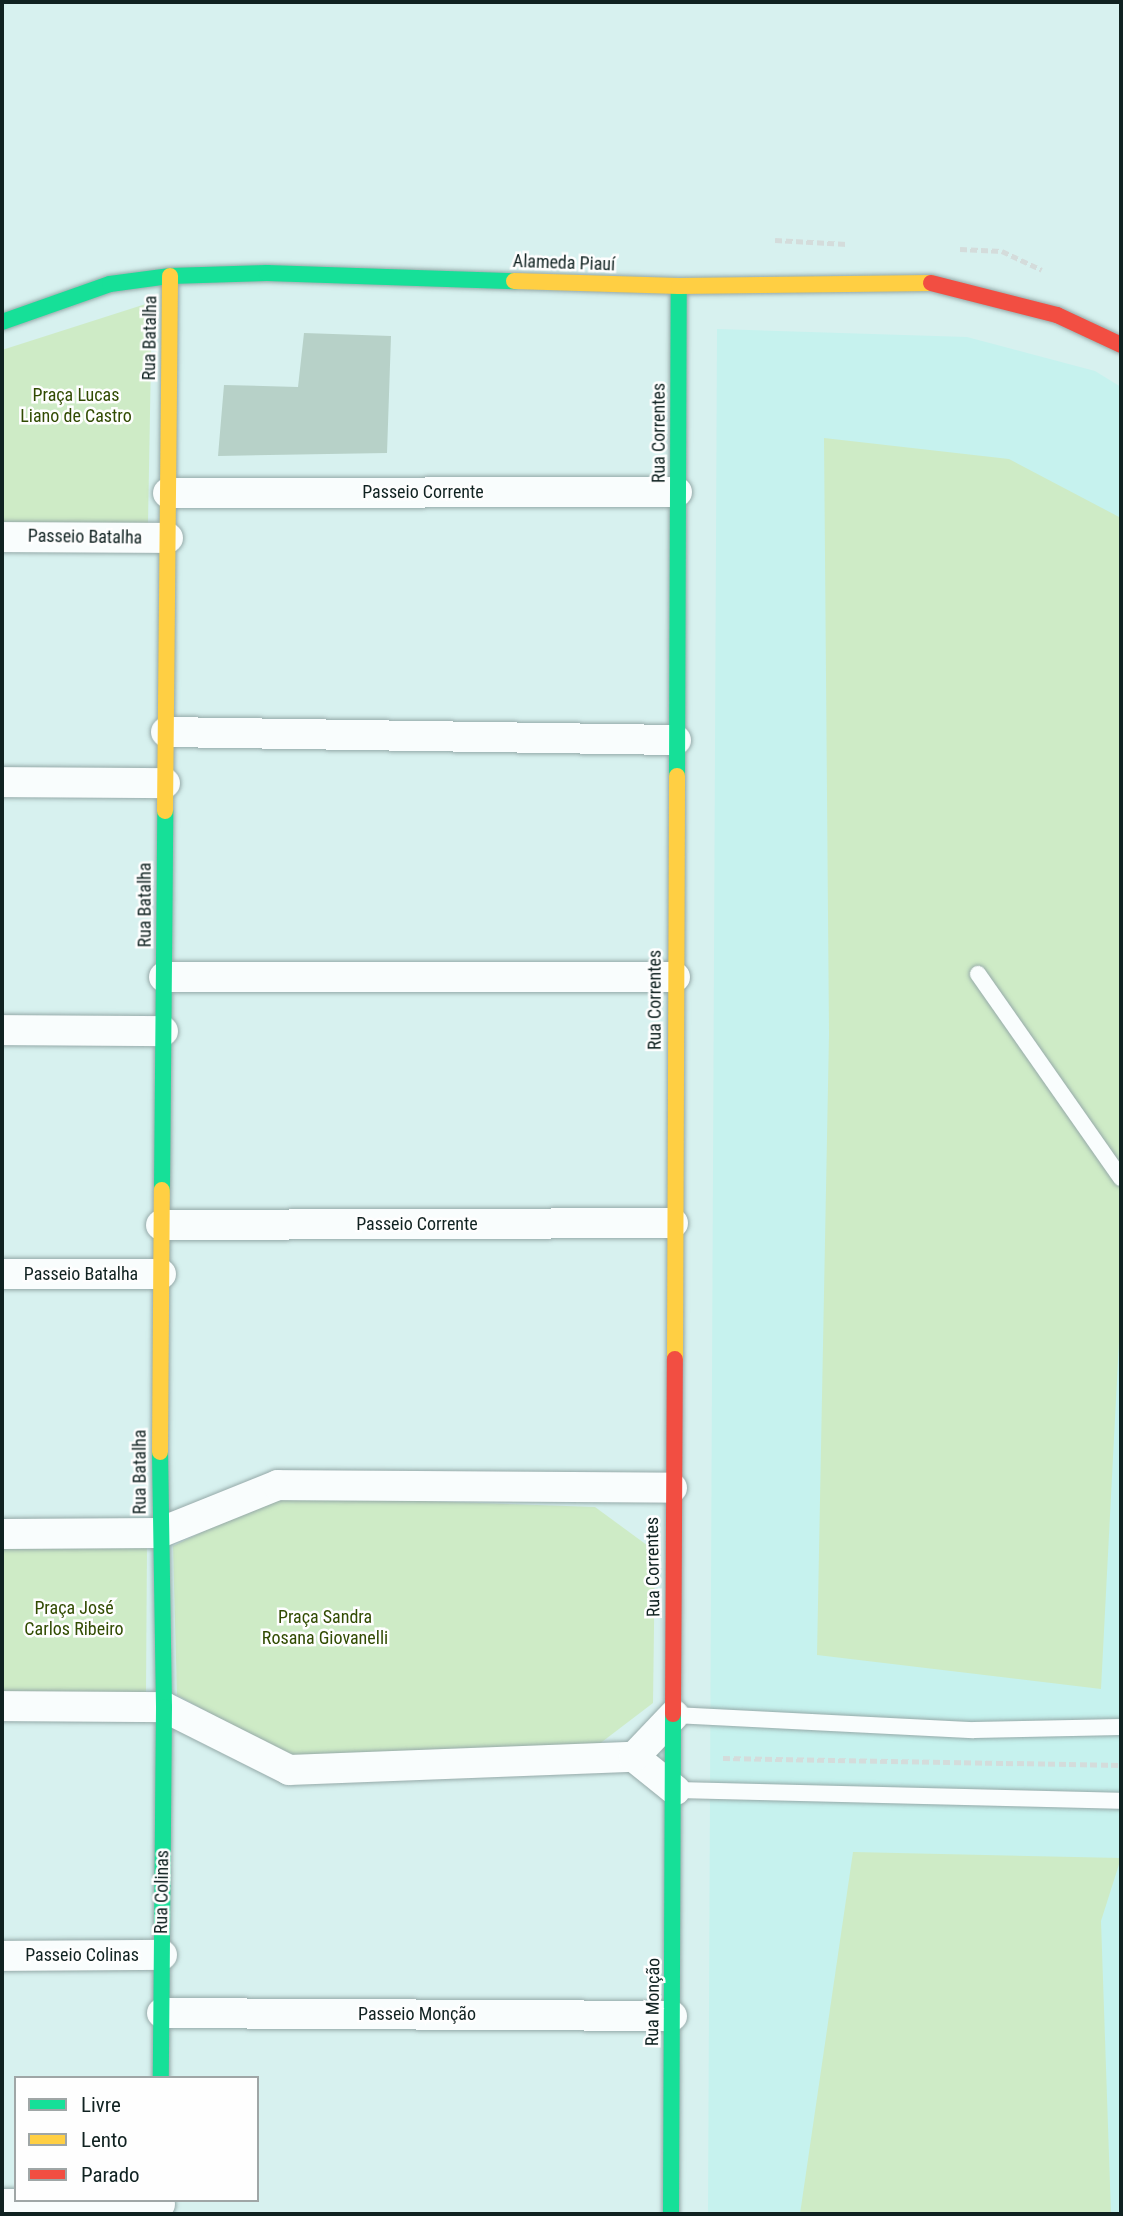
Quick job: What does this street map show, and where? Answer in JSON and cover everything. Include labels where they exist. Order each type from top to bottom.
[{"type":"street","name":"Alameda Piauí","points":[[2,322],[110,284],[170,276],[267,273],[679,286],[933,283],[1057,315],[1121,345]]},
{"type":"street","name":"Rua Batalha","points":[[164,1707],[159,1533],[170,276]]},
{"type":"street","name":"Rua Correntes","points":[[675,1790],[672,1488],[679,286]]},
{"type":"street","name":"Passeio Corrente","points":[[168,493],[677,492]]},
{"type":"street","name":"Passeio Batalha","points":[[2,537],[168,538]]},
{"type":"street","points":[[166,732],[676,740]]},
{"type":"street","points":[[2,782],[165,783]]},
{"type":"street","points":[[164,977],[675,977]]},
{"type":"street","points":[[2,1030],[163,1031]]},
{"type":"street","name":"Passeio Corrente","points":[[161,1224],[673,1223]]},
{"type":"street","name":"Passeio Batalha","points":[[2,1274],[161,1275]]},
{"type":"street","points":[[2,1534],[159,1533],[278,1485],[672,1488]]},
{"type":"street","points":[[2,1706],[164,1707],[289,1770],[634,1757],[675,1790]]},
{"type":"street","name":"Rua Colinas","points":[[161,2076],[164,1707]]},
{"type":"street","points":[[634,1757],[674,1715]]},
{"type":"street","name":"Rua Monção","points":[[671,2214],[675,1790]]},
{"type":"street","name":"Passeio Colinas","points":[[2,1956],[162,1955]]},
{"type":"street","name":"Passeio Monção","points":[[162,2013],[672,2016]]},
{"type":"street","points":[[2,2204],[160,2206]]},
{"type":"lane","points":[[978,975],[1121,1178]]},
{"type":"lane","points":[[674,1715],[974,1730],[1121,1727]]},
{"type":"lane","points":[[675,1790],[1121,1801]]},
{"type":"path","points":[[723,1758],[1121,1765]]},
{"type":"shaded area","points":[[717,329],[967,337],[1095,371],[1121,387],[1121,2214],[708,2214]]},
{"type":"green space","name":"Praça Lucas Liano de Castro","points":[[152,302],[148,523],[2,523],[2,350]]},
{"type":"green space","points":[[824,438],[1009,459],[1121,518],[1121,1303],[1101,1689],[817,1655],[829,1034]]},
{"type":"green space","name":"Praça Sandra Rosana Giovanelli","points":[[278,1496],[595,1507],[655,1551],[653,1703],[590,1751],[291,1758],[177,1695],[173,1546]]},
{"type":"green space","name":"Praça José Carlos Ribeiro","points":[[2,1546],[147,1546],[146,1692],[2,1692]]},
{"type":"green space","points":[[853,1852],[1121,1858],[1101,1921],[1111,2214],[800,2214]]},
{"type":"building","points":[[304,333],[391,336],[387,453],[218,456],[224,385],[298,387]]},
{"type":"traffic: fast","points":[[2,322],[110,284],[170,276],[267,273],[514,281]]},
{"type":"traffic: fast","points":[[677,776],[679,286]]},
{"type":"traffic: fast","points":[[162,1190],[165,811]]},
{"type":"traffic: fast","points":[[160,1452],[164,1707],[161,2076]]},
{"type":"traffic: fast","points":[[671,2214],[673,1714]]},
{"type":"traffic: slow","points":[[165,811],[170,276]]},
{"type":"traffic: slow","points":[[514,281],[679,286],[931,283]]},
{"type":"traffic: slow","points":[[675,1359],[677,776]]},
{"type":"traffic: slow","points":[[160,1452],[162,1190]]},
{"type":"traffic: jam","points":[[931,283],[1057,315],[1121,345]]},
{"type":"traffic: jam","points":[[673,1714],[675,1359]]}]
